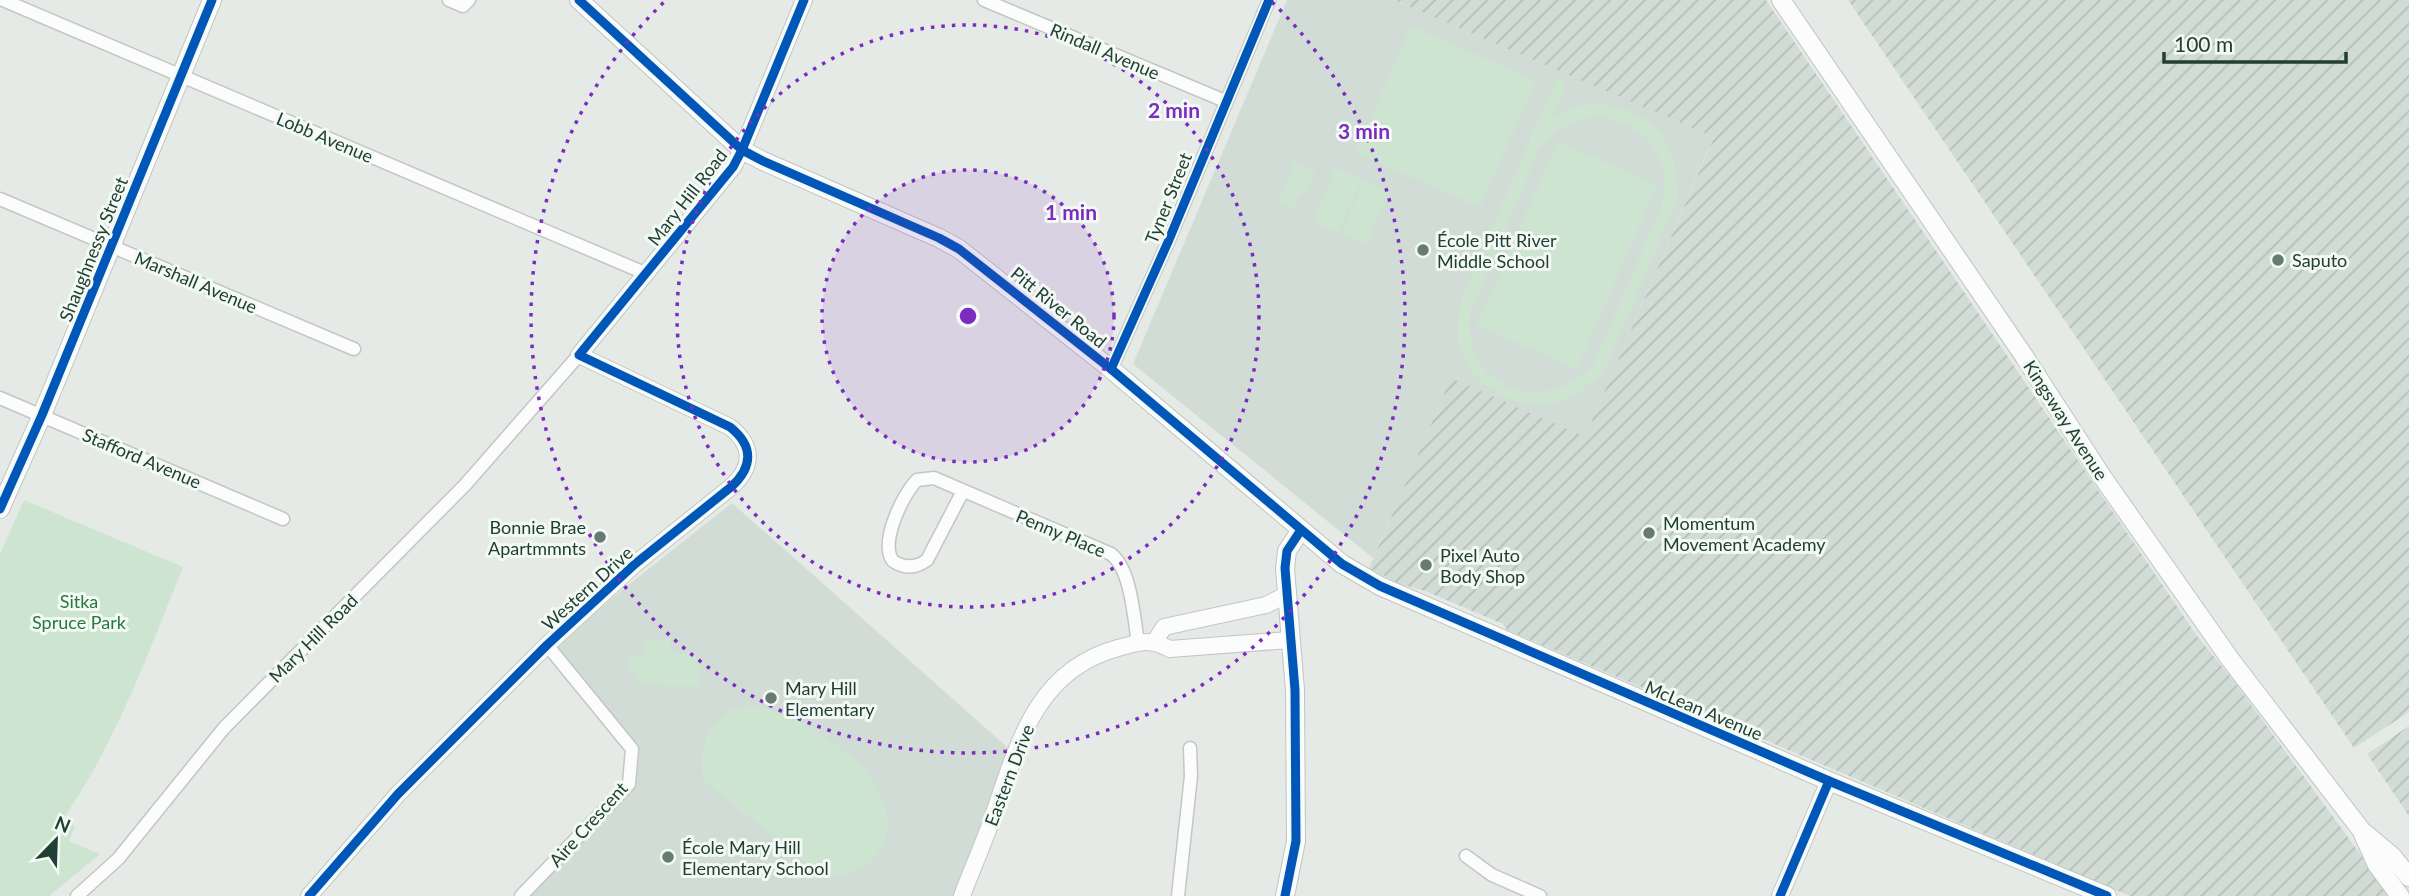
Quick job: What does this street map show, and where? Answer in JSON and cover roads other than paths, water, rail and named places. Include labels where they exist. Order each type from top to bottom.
[{"type":"main road","name":"Shaughnessy Street","points":[[0,509],[42,415],[212,0]]},
{"type":"main road","name":"Pitt River Road","points":[[579,0],[742,150],[939,237],[959,249],[1111,369],[1301,530]]},
{"type":"main road","name":"Kingsway Avenue","points":[[1781,0],[2024,356],[2101,475],[2188,599],[2274,719],[2362,831],[2392,856],[2409,877]]},
{"type":"main road","points":[[1285,896],[1296,841],[1295,690],[1286,596],[1286,555],[1301,530]]},
{"type":"main road","name":"McLean Avenue","points":[[1301,530],[1342,564],[1380,586],[1829,781],[2107,896]]},
{"type":"main road","name":"Kingsway Avenue","points":[[2362,831],[2377,865],[2400,896]]},
{"type":"street","name":"Lobb Avenue","points":[[3,0],[647,274]]},
{"type":"street","points":[[449,0],[463,6],[468,0]]},
{"type":"street","name":"Mary Hill Road","points":[[77,896],[118,859],[224,728],[465,485],[579,355],[723,181],[742,150],[804,0]]},
{"type":"street","name":"Rindall Avenue","points":[[985,0],[1225,101]]},
{"type":"street","name":"Tyner Street","points":[[1111,369],[1168,242],[1269,0]]},
{"type":"street","name":"Marshall Avenue","points":[[0,199],[355,349]]},
{"type":"street","name":"Western Drive","points":[[309,896],[398,794],[547,645],[635,564],[732,487],[744,473],[748,460],[746,445],[730,427],[579,355]]},
{"type":"street","name":"Stafford Avenue","points":[[0,398],[284,519]]},
{"type":"street","name":"Penny Place","points":[[963,491],[927,559],[921,564],[908,567],[893,561],[888,550],[889,535],[912,485],[922,478],[934,478],[1117,559],[1129,591],[1138,643]]},
{"type":"street","name":"Eastern Drive","points":[[1155,641],[1164,627],[1266,604],[1286,596]]},
{"type":"street","name":"Eastern Drive","points":[[962,896],[1015,754],[1039,703],[1056,682],[1075,666],[1096,655],[1138,643],[1155,641],[1170,649],[1290,640]]},
{"type":"street","name":"Aire Crescent","points":[[521,896],[629,784],[632,749],[547,645]]},
{"type":"street","points":[[1178,896],[1191,776],[1190,748]]},
{"type":"street","points":[[1780,896],[1829,781]]},
{"type":"street","points":[[1466,856],[1492,875],[1540,896]]},
{"type":"place","name":"École Pitt River Middle School","points":[[1423,250]]},
{"type":"place","name":"Saputo","points":[[2278,260]]},
{"type":"place","name":"Momentum Movement Academy","points":[[1649,533]]},
{"type":"place","name":"Bonnie Brae Apartmmnts","points":[[600,537]]},
{"type":"place","name":"Pixel Auto Body Shop","points":[[1426,565]]},
{"type":"place","name":"Mary Hill Elementary","points":[[771,698]]},
{"type":"place","name":"École Mary Hill Elementary School","points":[[668,857]]},
{"type":"park label","name":"Sitka Spruce Park","points":[[79,611]]}]
